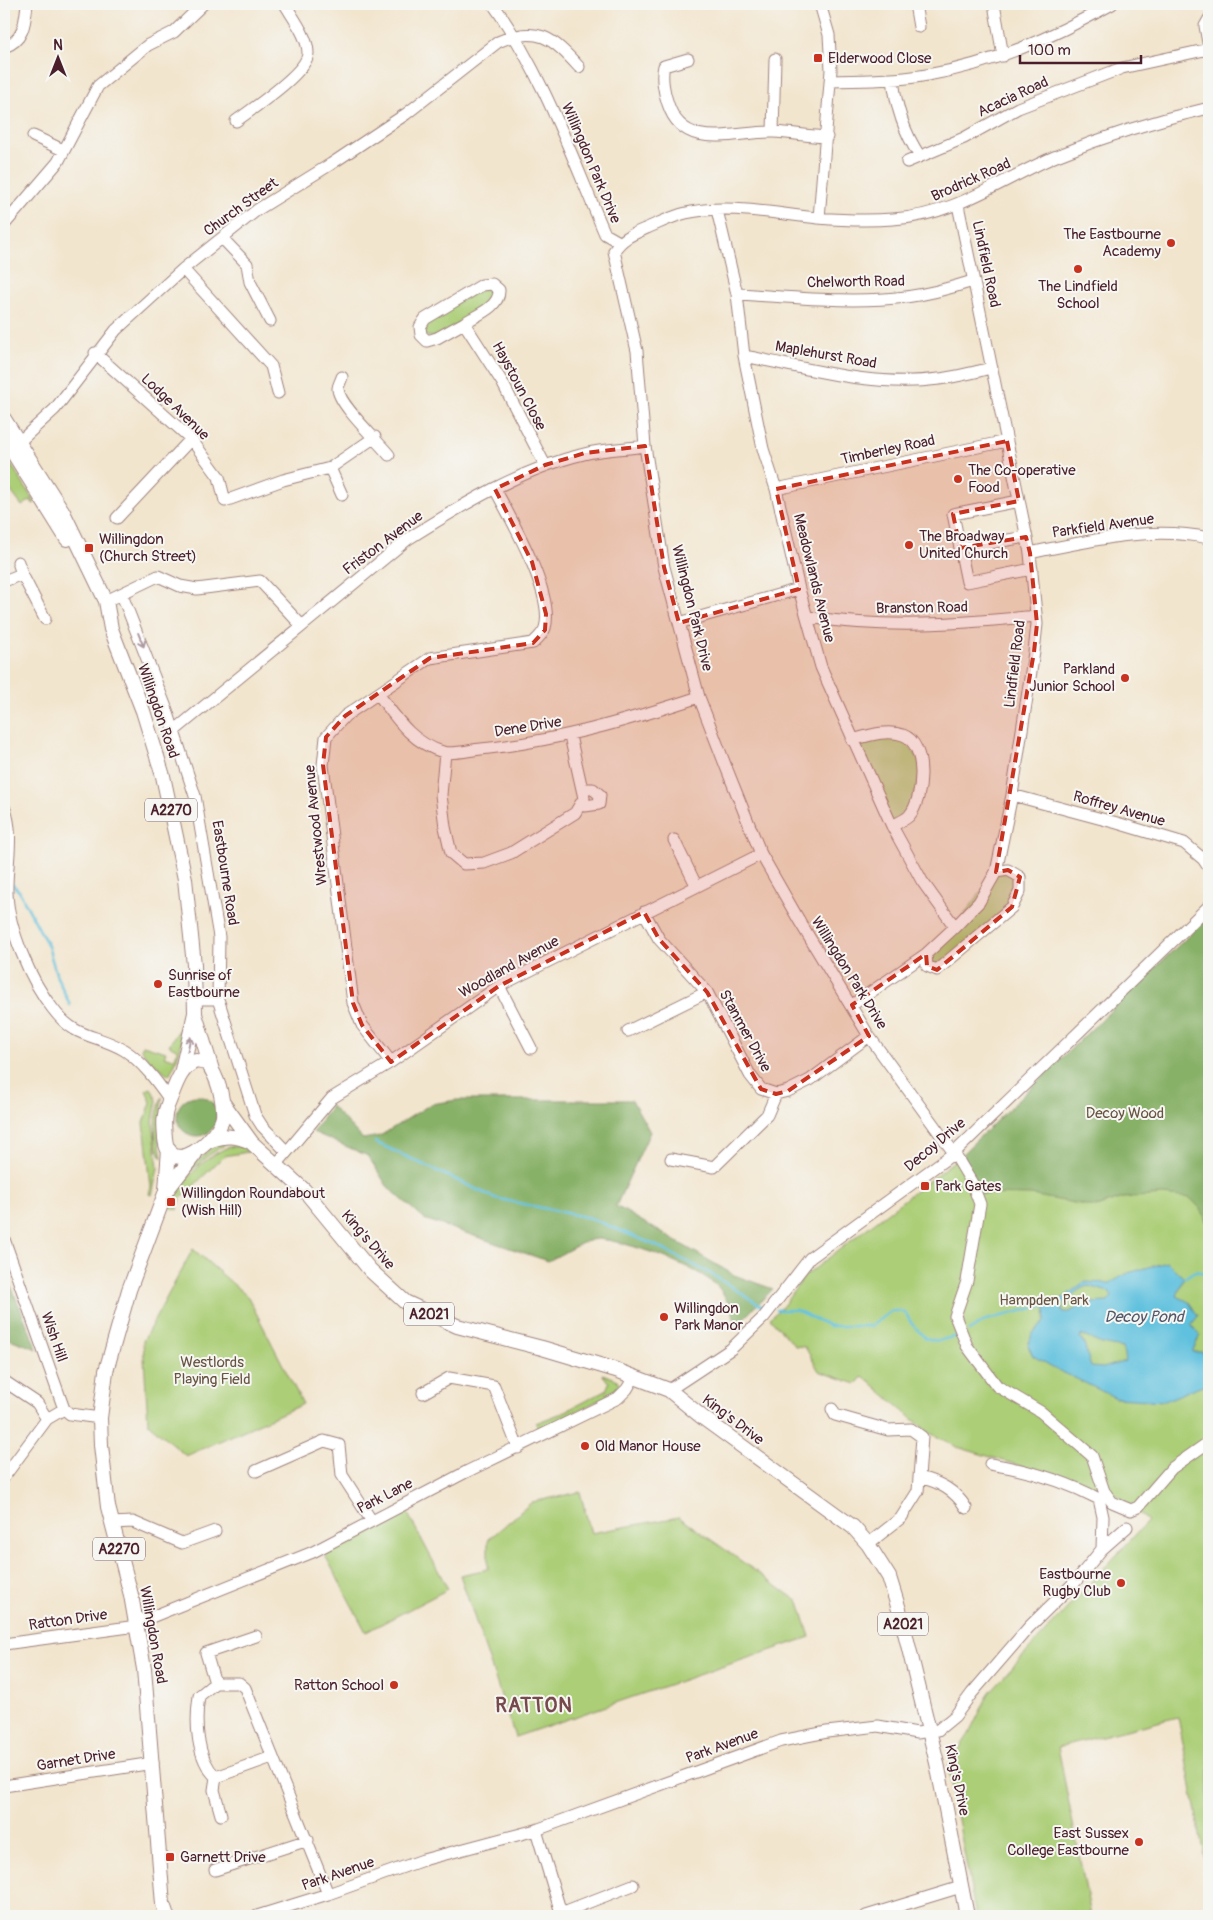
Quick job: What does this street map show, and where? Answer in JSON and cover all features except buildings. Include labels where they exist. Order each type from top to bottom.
[{"type":"main road","name":"A2270","points":[[4,419],[10,446],[63,532],[111,629]]},
{"type":"main road","name":"Willingdon Road","points":[[10,446],[63,512],[106,601],[111,629],[143,711],[167,794],[185,879],[195,1006],[223,1103],[221,1123],[166,1191]]},
{"type":"main road","name":"Willingdon Road","points":[[167,1916],[163,1904],[144,1669],[137,1624],[108,1507],[100,1418],[106,1371],[116,1333],[129,1290],[166,1191],[169,1149],[166,1143],[164,1118],[179,1078],[195,1006]]},
{"type":"main road","points":[[179,1078],[186,1067],[196,1061],[207,1063],[213,1071]]},
{"type":"main road","name":"King's Drive","points":[[223,1103],[252,1143],[305,1192],[370,1270],[406,1302],[457,1326],[542,1348],[669,1390],[702,1418],[853,1527],[868,1544],[889,1577],[930,1733],[967,1916]]},
{"type":"main road","name":"King's Drive","points":[[208,1141],[231,1136],[252,1143]]},
{"type":"main road","points":[[169,1149],[180,1156],[195,1154]]},
{"type":"street","points":[[4,47],[14,44],[24,29],[27,4]]},
{"type":"street","points":[[4,225],[58,162],[98,86],[148,45],[174,32],[203,4]]},
{"type":"street","points":[[236,121],[302,69],[308,55],[306,43],[285,4]]},
{"type":"street","name":"Willingdon Park Drive","points":[[493,4],[514,34],[540,81],[605,234],[620,242],[614,251],[637,351],[645,446],[664,567],[678,624],[700,697],[761,854],[869,1036],[954,1153],[972,1184],[980,1204],[967,1281],[955,1316],[967,1346],[997,1386],[1042,1412],[1092,1456],[1104,1491],[1112,1502],[1131,1510],[1138,1508],[1172,1468],[1209,1442]]},
{"type":"street","points":[[819,218],[831,80],[829,35],[820,4]]},
{"type":"street","points":[[915,4],[920,28]]},
{"type":"street","points":[[994,4],[1003,56]]},
{"type":"street","points":[[831,80],[893,79],[936,74],[1003,56],[1052,36],[1109,4]]},
{"type":"street","points":[[1209,19],[1205,26],[1209,48]]},
{"type":"street","points":[[514,34],[533,32],[566,53],[579,67]]},
{"type":"street","name":"Church Street","points":[[10,446],[55,409],[95,353],[116,330],[183,269],[257,210],[406,114],[498,42],[514,34]]},
{"type":"street","name":"Acacia Road","points":[[907,162],[964,138],[1018,108],[1122,68],[1209,48]]},
{"type":"street","points":[[688,59],[659,64],[671,114],[693,134],[722,136],[773,132],[827,137]]},
{"type":"street","points":[[773,132],[769,71],[774,59]]},
{"type":"street","points":[[893,79],[895,100],[907,136],[920,155]]},
{"type":"street","name":"Brodrick Road","points":[[620,242],[630,235],[686,213],[717,210],[863,221],[898,219],[934,213],[958,205],[1053,158],[1092,142],[1146,124],[1209,108]]},
{"type":"street","points":[[33,136],[63,150]]},
{"type":"street","name":"Lindfield Road","points":[[852,1005],[926,954],[979,902],[996,872],[1012,795],[1034,652],[1036,616],[1030,553],[958,205]]},
{"type":"street","name":"Meadowlands Avenue","points":[[717,210],[737,294],[744,356],[762,449],[776,489],[799,589],[822,667],[852,740],[892,826],[922,881],[955,927]]},
{"type":"street","points":[[222,238],[248,264],[250,282],[270,321]]},
{"type":"street","points":[[183,269],[271,366],[278,392]]},
{"type":"street","name":"Chelworth Road","points":[[737,294],[874,299],[939,291],[973,281]]},
{"type":"street","points":[[492,284],[499,290],[499,298],[496,303],[464,323],[437,338],[427,340],[421,335],[420,327],[425,319],[482,285],[492,284]]},
{"type":"street","name":"Haystoun Close","points":[[464,323],[502,382],[544,465]]},
{"type":"street","name":"Lodge Avenue","points":[[95,353],[191,439],[219,477],[225,501],[283,480],[330,468]]},
{"type":"street","name":"Maplehurst Road","points":[[744,356],[844,376],[874,380],[939,379],[992,368]]},
{"type":"street","points":[[325,385],[340,383],[342,403],[375,437],[388,455]]},
{"type":"street","points":[[342,495],[330,468],[375,437]]},
{"type":"street","points":[[117,518],[191,439]]},
{"type":"street","name":"Timberley Road","points":[[776,489],[1007,441]]},
{"type":"street","name":"Friston Avenue","points":[[174,731],[408,539],[448,514],[544,465],[585,453],[645,446]]},
{"type":"street","name":"Wrestwood Avenue","points":[[391,1062],[362,1025],[353,1003],[323,765],[326,738],[345,716],[379,695],[430,658],[533,643],[545,630],[546,614],[532,562],[495,489]]},
{"type":"street","points":[[1019,501],[953,514],[967,582],[1032,569]]},
{"type":"street","name":"Parkfield Avenue","points":[[1030,553],[1118,536],[1160,532],[1209,538]]},
{"type":"street","points":[[960,548],[1026,537]]},
{"type":"street","points":[[18,562],[22,574],[45,619]]},
{"type":"street","points":[[4,581],[22,574]]},
{"type":"street","points":[[106,601],[122,595],[158,576],[180,586],[196,589],[260,581],[302,626]]},
{"type":"street","points":[[678,624],[799,589]]},
{"type":"street","name":"Eastbourne Road","points":[[122,595],[174,731],[195,796],[206,852],[219,938],[218,999],[256,1115],[262,1126],[287,1152]]},
{"type":"street","name":"Branston Road","points":[[808,617],[856,624],[910,626],[1036,616]]},
{"type":"street","points":[[379,695],[407,732],[422,743],[444,753],[441,795],[445,827],[451,853],[464,864],[484,863],[511,853],[575,813],[582,803],[583,789],[570,736]]},
{"type":"street","name":"Dene Drive","points":[[444,753],[511,746],[570,736],[621,723],[700,697]]},
{"type":"street","points":[[852,740],[882,733],[903,735],[918,748],[922,765],[919,792],[909,816],[892,826]]},
{"type":"street","points":[[582,803],[585,806],[599,804],[600,795],[593,789],[583,789]]},
{"type":"street","name":"Roffrey Avenue","points":[[1012,795],[1117,822],[1184,843],[1203,859],[1209,868]]},
{"type":"street","points":[[4,807],[8,816],[10,844],[7,873],[10,919],[37,984],[53,1009],[70,1028],[124,1050],[136,1060],[170,1100]]},
{"type":"street","points":[[674,840],[696,886]]},
{"type":"street","name":"Woodland Avenue","points":[[276,1164],[332,1098],[391,1062],[499,986],[761,854]]},
{"type":"street","points":[[926,954],[927,966],[937,970],[1012,907],[1020,891],[1020,877],[1008,870],[996,872]]},
{"type":"street","name":"Decoy Drive","points":[[669,1390],[731,1349],[764,1317],[810,1258],[954,1153],[1209,906]]},
{"type":"street","name":"Stanmer Drive","points":[[644,912],[659,939],[707,992],[750,1075],[761,1089],[776,1094]]},
{"type":"street","points":[[499,986],[531,1048]]},
{"type":"street","points":[[628,1031],[707,992]]},
{"type":"street","points":[[195,1006],[218,999]]},
{"type":"street","points":[[671,1159],[714,1167],[767,1115],[776,1094],[788,1091],[810,1080],[869,1036]]},
{"type":"street","points":[[154,1080],[179,1078]]},
{"type":"street","name":"Wish Hill","points":[[4,1239],[64,1409]]},
{"type":"street","name":"Park Lane","points":[[137,1624],[313,1552],[466,1472],[618,1398],[627,1389],[634,1377]]},
{"type":"street","points":[[423,1393],[450,1378],[494,1386],[518,1448]]},
{"type":"street","points":[[4,1381],[37,1403],[47,1419]]},
{"type":"street","points":[[4,1477],[47,1419],[64,1409],[70,1414],[100,1418]]},
{"type":"street","points":[[832,1410],[835,1415],[869,1423],[878,1428],[888,1430],[911,1429],[922,1436],[918,1491],[901,1518],[868,1544]]},
{"type":"street","points":[[256,1471],[324,1441],[339,1444],[342,1475],[371,1520]]},
{"type":"street","points":[[990,1464],[1021,1469],[1081,1490],[1099,1499],[1104,1517],[1102,1548]]},
{"type":"street","points":[[919,1478],[937,1481],[958,1496],[966,1508]]},
{"type":"street","points":[[112,1522],[133,1522],[182,1543],[215,1531]]},
{"type":"street","points":[[930,1733],[947,1724],[1029,1627],[1076,1581],[1102,1548],[1126,1527]]},
{"type":"street","name":"Ratton Drive","points":[[4,1644],[137,1624]]},
{"type":"street","points":[[215,1683],[206,1652],[256,1636]]},
{"type":"street","points":[[221,1815],[214,1790],[216,1777],[206,1765],[197,1728],[199,1696],[215,1683],[239,1683],[245,1688],[308,1840],[328,1894]]},
{"type":"street","name":"Park Avenue","points":[[258,1916],[328,1894],[423,1860],[536,1830],[781,1742],[827,1732],[878,1726],[930,1733]]},
{"type":"street","points":[[216,1777],[272,1757]]},
{"type":"street","name":"Garnet Drive","points":[[4,1786],[153,1763]]},
{"type":"street","points":[[536,1830],[562,1915],[633,1885]]},
{"type":"street","points":[[215,1870],[308,1840]]},
{"type":"street","points":[[866,1916],[961,1887]]},
{"type":"highlighted area","points":[[1007,441],[1019,501],[953,514],[960,548],[1026,537],[1030,553],[1037,624],[1034,652],[996,872],[1008,870],[1020,877],[1012,907],[937,970],[927,966],[926,954],[852,1005],[869,1036],[788,1091],[776,1094],[761,1089],[707,992],[659,939],[644,912],[499,986],[391,1062],[362,1025],[353,1003],[323,765],[326,737],[345,716],[430,658],[533,643],[545,630],[546,614],[532,562],[495,489],[545,465],[585,453],[645,446],[664,567],[679,623],[799,589],[776,489]]},
{"type":"green space","points":[[492,284],[499,298],[437,338],[421,335],[425,319]]},
{"type":"green space","points":[[9,461],[35,503],[33,504],[31,500],[22,506],[4,482],[4,463]]},
{"type":"green space","points":[[903,735],[922,765],[909,816],[892,826],[852,740]]},
{"type":"green space","points":[[996,872],[1020,877],[1012,907],[937,970],[926,954],[955,927]]},
{"type":"green space","name":"Hampden Park","points":[[1209,916],[1209,1882],[1178,1717],[1058,1747],[1091,1916],[976,1916],[948,1766],[969,1734],[989,1693],[1148,1521],[1115,1494],[957,1447],[928,1432],[863,1376],[856,1384],[819,1371],[805,1347],[795,1346],[770,1318],[783,1306],[804,1277],[958,1158]]},
{"type":"green space","name":"Decoy Wood","points":[[1209,916],[1209,1228],[1201,1209],[1190,1198],[1163,1195],[1123,1198],[1096,1207],[1031,1195],[981,1194],[958,1158]]},
{"type":"green space","points":[[187,990],[184,1034],[178,1055],[169,1075],[148,1059],[141,1049],[143,1045],[166,1052],[164,1056],[174,1059],[178,1050],[169,1045],[181,1027]]},
{"type":"green space","points":[[151,1088],[157,1100],[153,1122],[158,1168],[152,1195],[149,1194],[151,1187],[144,1123],[151,1102],[146,1090]]},
{"type":"green space","points":[[201,1096],[208,1099],[214,1105],[217,1116],[216,1124],[208,1133],[201,1136],[193,1136],[186,1133],[178,1124],[177,1112],[180,1105],[189,1097]]},
{"type":"green space","points":[[162,1097],[159,1137],[162,1158],[157,1145],[156,1119]]},
{"type":"green space","points":[[457,1100],[632,1100],[650,1132],[616,1206],[734,1275],[773,1289],[737,1325],[729,1305],[718,1287],[695,1271],[643,1249],[597,1239],[579,1245],[548,1261],[424,1219],[387,1186],[368,1156],[313,1132],[331,1106],[363,1139],[380,1136],[431,1104]]},
{"type":"green space","points":[[226,1141],[226,1144],[209,1155],[192,1170],[190,1169],[212,1147]]},
{"type":"green space","points":[[234,1146],[242,1147],[248,1152],[224,1156],[181,1198],[177,1210],[169,1207],[179,1189],[205,1161],[215,1154]]},
{"type":"green space","name":"Westlords Playing Field","points":[[193,1249],[248,1297],[303,1404],[186,1456],[148,1423],[143,1341]]},
{"type":"green space","points":[[4,1269],[37,1349],[4,1337]]},
{"type":"green space","points":[[602,1374],[616,1379],[620,1383],[614,1393],[538,1430],[536,1423],[562,1413],[606,1390],[609,1383]]},
{"type":"green space","points":[[580,1492],[591,1533],[679,1517],[799,1602],[810,1637],[515,1737],[460,1575],[488,1569],[488,1540],[532,1502]]},
{"type":"green space","points":[[407,1512],[448,1589],[366,1632],[325,1555]]},
{"type":"water","name":"Decoy Pond","points":[[1167,1262],[1184,1278],[1177,1296],[1189,1302],[1198,1316],[1191,1325],[1200,1335],[1192,1352],[1202,1352],[1209,1357],[1209,1381],[1207,1383],[1165,1401],[1116,1398],[1033,1356],[1028,1346],[1032,1334],[1045,1322],[1046,1305],[1063,1298],[1084,1282],[1110,1283],[1128,1273]],"holes":[[[1088,1286],[1109,1292],[1112,1297],[1108,1302],[1087,1303],[1069,1312],[1062,1312],[1064,1302],[1079,1290]],[[1082,1335],[1101,1344],[1122,1348],[1126,1361],[1103,1368],[1091,1367],[1084,1343],[1080,1337]]]},
{"type":"waterway","points":[[13,885],[19,891],[48,946],[57,977],[70,1005]]},
{"type":"waterway","points":[[375,1142],[495,1198],[590,1218],[657,1246],[711,1274],[763,1307]]},
{"type":"waterway","points":[[1184,1278],[1196,1271],[1209,1275]]},
{"type":"waterway","points":[[969,1331],[986,1320],[1046,1305]]},
{"type":"waterway","points":[[776,1310],[796,1310],[830,1326],[871,1326],[891,1311],[901,1311],[906,1314],[912,1324],[925,1338],[938,1341],[956,1336]]},
{"type":"place","name":"Elderwood Close","points":[[818,58]]},
{"type":"place","name":"The Eastbourne Academy","points":[[1171,243]]},
{"type":"place","name":"The Lindfield School","points":[[1078,269]]},
{"type":"place","name":"The Co-operative Food","points":[[958,479]]},
{"type":"place","name":"The Broadway United Church","points":[[909,545]]},
{"type":"place","name":"Willingdon (Church Street)","points":[[89,548]]},
{"type":"place","name":"Parkland Junior School","points":[[1125,678]]},
{"type":"place","name":"Sunrise of Eastbourne","points":[[158,984]]},
{"type":"place","name":"Park Gates","points":[[925,1186]]},
{"type":"place","name":"Willingdon Roundabout (Wish Hill)","points":[[171,1202]]},
{"type":"place","name":"Willingdon Park Manor","points":[[664,1317]]},
{"type":"place","name":"Old Manor House","points":[[585,1446]]},
{"type":"place","name":"Eastbourne Rugby Club","points":[[1121,1583]]},
{"type":"place","name":"Ratton School","points":[[394,1685]]},
{"type":"place","name":"East Sussex College Eastbourne","points":[[1139,1842]]},
{"type":"place","name":"Garnett Drive","points":[[170,1857]]},
{"type":"district","name":"RATTON","points":[[534,1705]]}]
